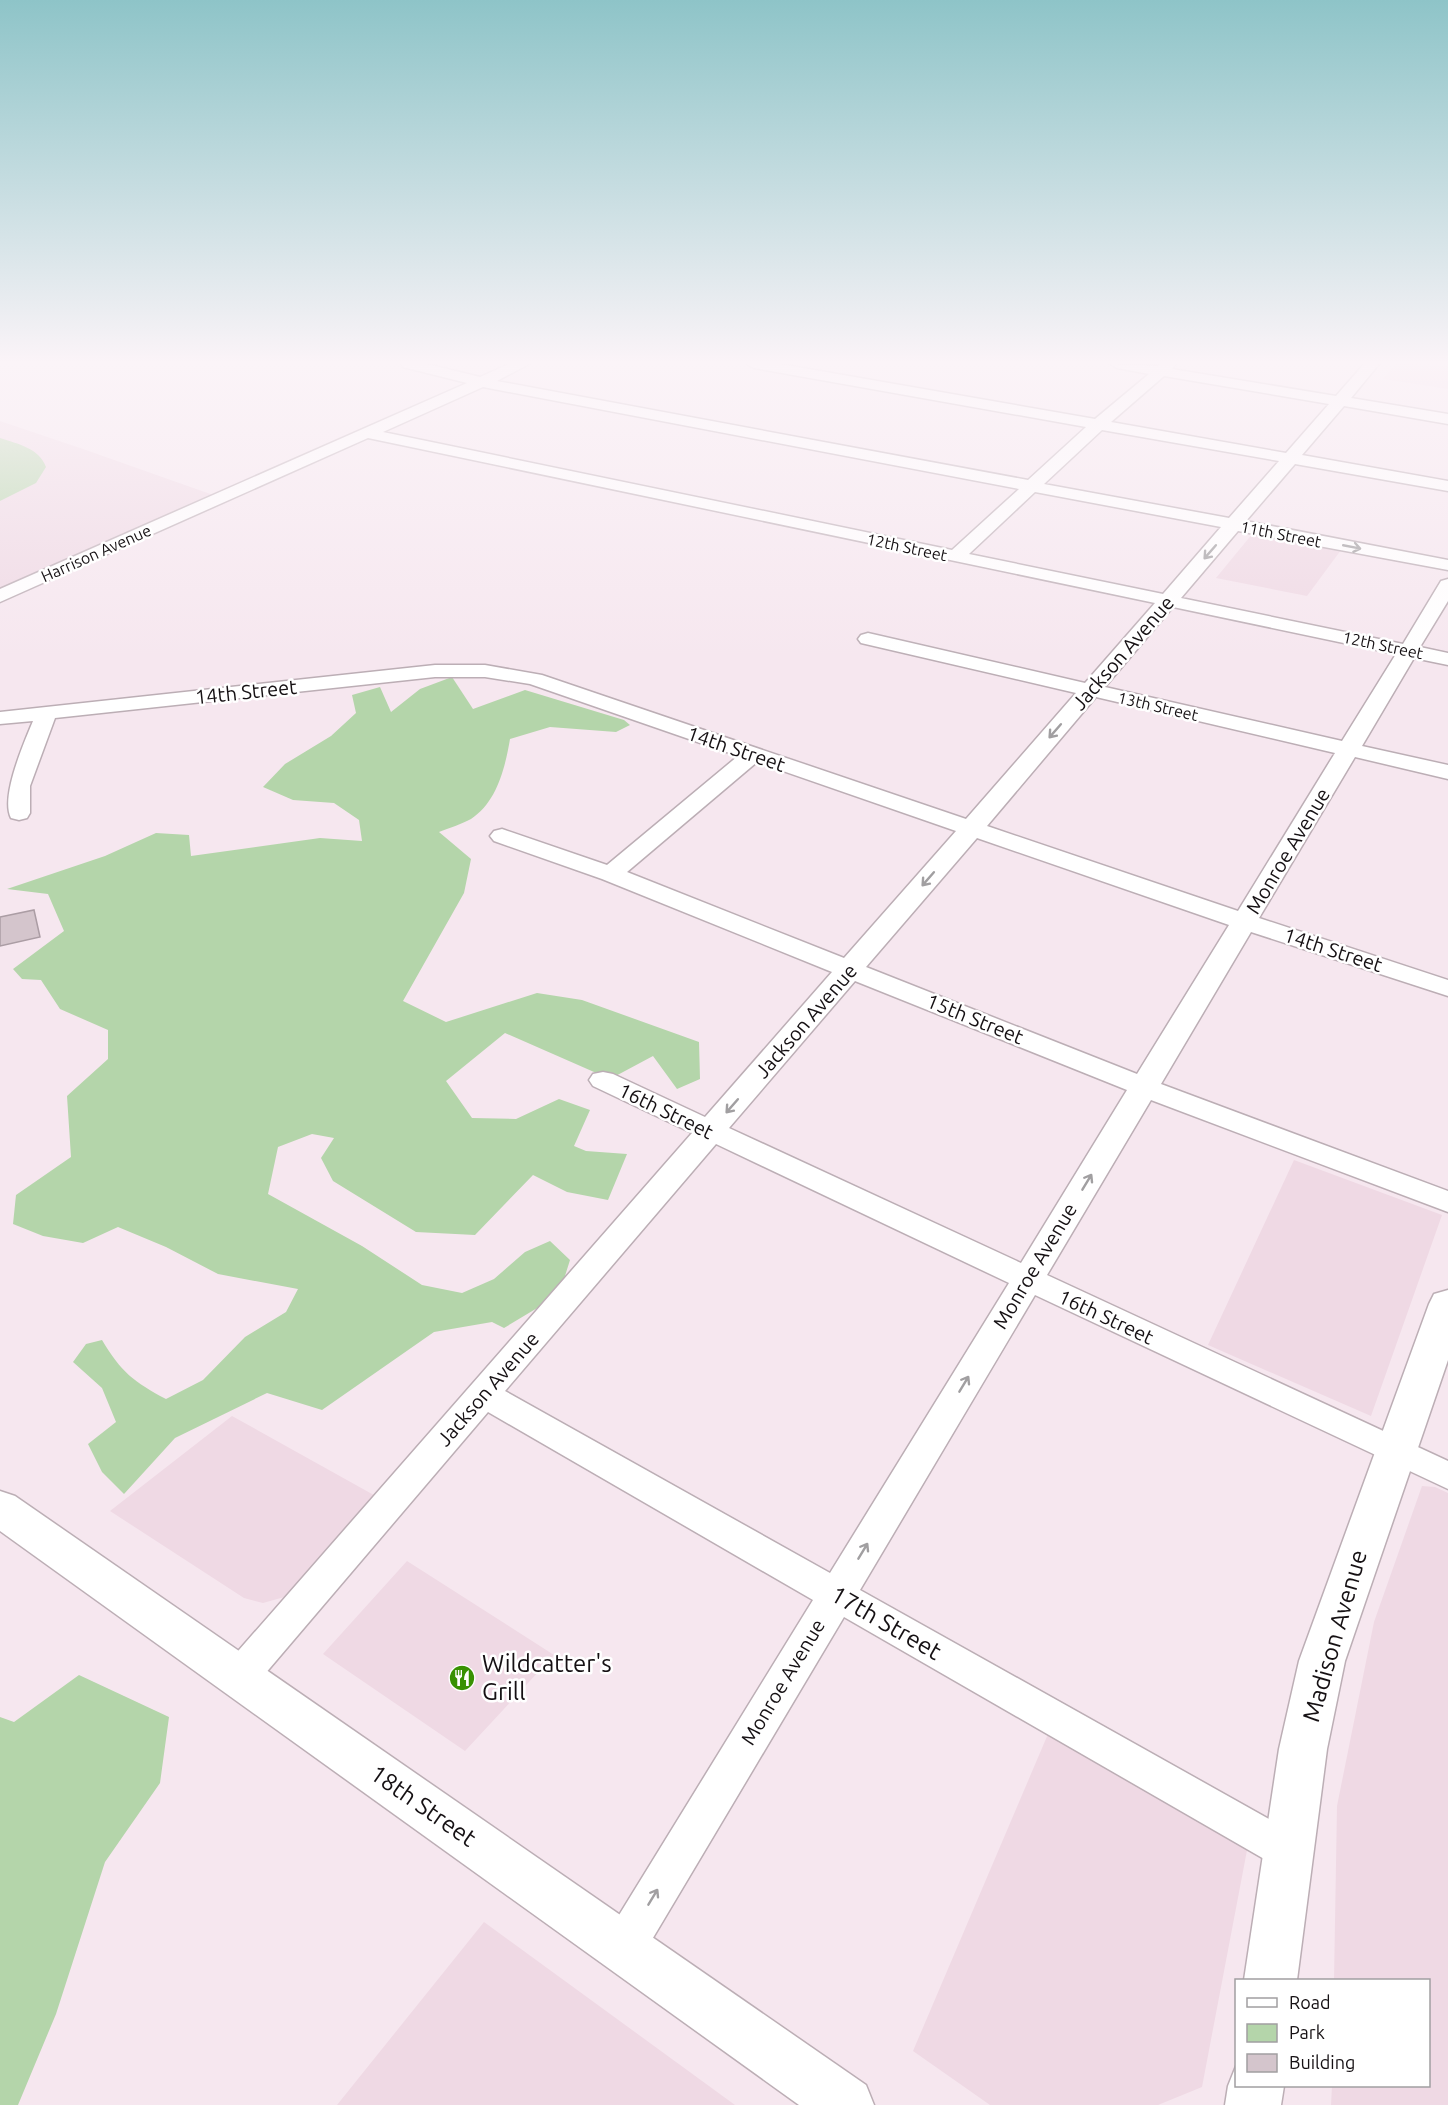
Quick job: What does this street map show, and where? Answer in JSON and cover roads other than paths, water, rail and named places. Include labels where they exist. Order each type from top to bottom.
[{"type":"main road","name":"Madison Avenue","points":[[1270,1979],[1303,1749],[1322,1661],[1448,1304]]},
{"type":"main road","name":"18th Street","points":[[0,1508],[846,2105]]},
{"type":"main road","points":[[1253,2105],[1256,2087]]},
{"type":"street","name":"Harrison Avenue","points":[[0,596],[300,462]]},
{"type":"street","name":"12th Street","points":[[505,462],[1448,659]]},
{"type":"street","name":"11th Street","points":[[903,462],[1448,565]]},
{"type":"street","points":[[955,557],[1059,462]]},
{"type":"street","name":"Jackson Avenue","points":[[239,1677],[1287,462]]},
{"type":"street","points":[[1309,462],[1448,486]]},
{"type":"street","name":"Monroe Avenue","points":[[623,1948],[1448,585]]},
{"type":"street","name":"13th Street","points":[[868,639],[1448,772]]},
{"type":"street","name":"14th Street","points":[[0,718],[435,671],[472,669],[503,672],[535,679],[1245,922],[1448,988]]},
{"type":"street","points":[[19,813],[19,786],[46,714]]},
{"type":"street","points":[[610,874],[752,755]]},
{"type":"street","name":"15th Street","points":[[502,836],[610,874],[1144,1087],[1448,1202]]},
{"type":"street","name":"16th Street","points":[[603,1080],[1448,1476]]},
{"type":"street","name":"17th Street","points":[[483,1394],[1288,1851]]},
{"type":"place","name":"Wildcatter's Grill","points":[[462,1678]]}]
